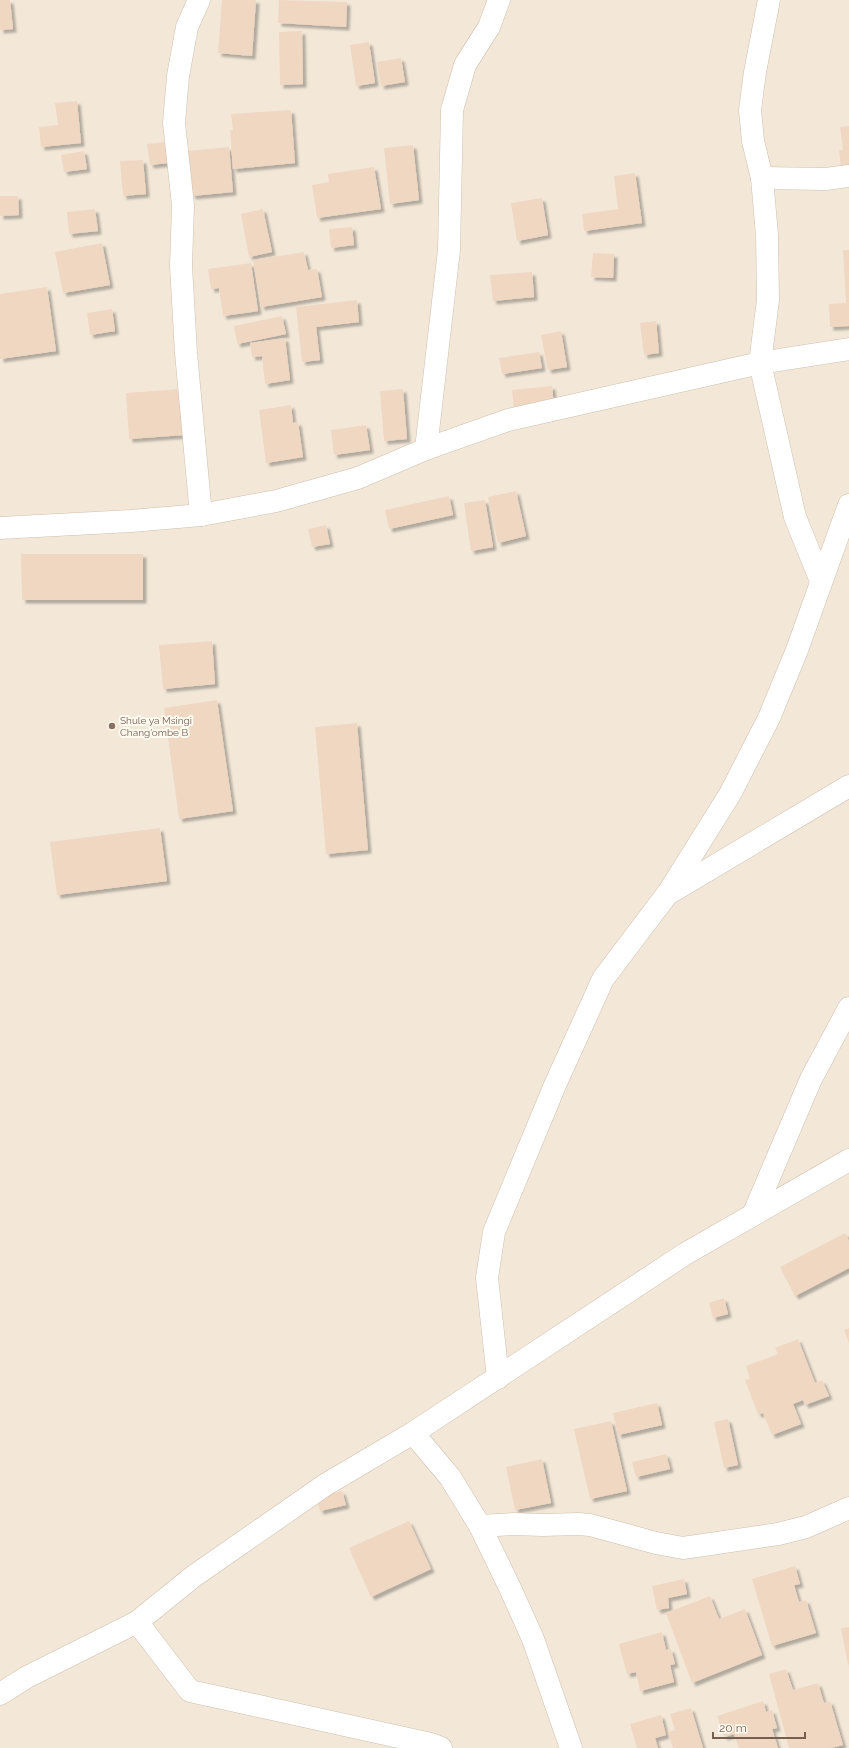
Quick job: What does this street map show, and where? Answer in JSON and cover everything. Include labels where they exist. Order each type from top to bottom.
[{"type":"street","points":[[198,0],[187,27],[179,69],[174,123],[183,205],[181,266],[186,353],[200,515]]},
{"type":"street","points":[[426,449],[449,250],[452,110],[464,65],[489,28],[499,0]]},
{"type":"street","points":[[769,0],[754,72],[750,110],[753,141],[762,178],[767,235],[768,300],[760,363],[795,517],[821,580]]},
{"type":"street","points":[[762,178],[826,179],[849,176]]},
{"type":"street","points":[[0,528],[131,521],[200,515],[276,501],[351,480],[426,449],[508,420],[760,363],[849,349]]},
{"type":"street","points":[[498,1378],[487,1278],[494,1232],[555,1085],[603,979],[668,893],[730,794],[770,718],[797,650],[849,505]]},
{"type":"street","points":[[668,893],[849,786]]},
{"type":"street","points":[[753,1215],[811,1079],[849,1008]]},
{"type":"street","points":[[0,1694],[27,1677],[137,1622],[194,1576],[324,1485],[413,1433],[685,1254],[849,1160]]},
{"type":"street","points":[[413,1433],[450,1477],[480,1526],[533,1639],[571,1748]]},
{"type":"street","points":[[480,1526],[514,1524],[590,1525],[656,1543],[683,1548],[778,1534],[806,1527],[849,1508]]},
{"type":"street","points":[[137,1622],[190,1692],[431,1744],[441,1748]]},
{"type":"shaded area","points":[[0,0],[849,0],[849,1748],[0,1748]]},
{"type":"building","points":[[0,0],[10,0],[13,29],[0,30]]},
{"type":"building","points":[[222,0],[256,0],[252,56],[218,53]]},
{"type":"building","points":[[279,0],[347,2],[346,27],[278,23]]},
{"type":"building","points":[[302,31],[303,84],[280,85],[279,32]]},
{"type":"building","points":[[369,42],[375,83],[356,86],[350,45]]},
{"type":"building","points":[[401,58],[405,82],[381,86],[377,62]]},
{"type":"building","points":[[77,101],[81,143],[41,147],[39,127],[58,125],[55,103]]},
{"type":"building","points":[[291,110],[295,163],[233,169],[230,130],[233,130],[231,114]]},
{"type":"building","points":[[849,126],[849,166],[841,167],[839,150],[843,150],[840,127]]},
{"type":"building","points":[[166,142],[168,163],[150,165],[147,144]]},
{"type":"building","points":[[413,145],[419,200],[390,204],[384,148]]},
{"type":"building","points":[[229,147],[233,192],[192,196],[188,151]]},
{"type":"building","points":[[84,151],[87,169],[64,172],[61,155]]},
{"type":"building","points":[[143,160],[146,194],[123,196],[120,161]]},
{"type":"building","points":[[374,167],[381,209],[317,218],[312,185],[329,182],[328,174]]},
{"type":"building","points":[[635,173],[642,223],[584,231],[582,214],[618,209],[614,176]]},
{"type":"building","points":[[0,196],[18,196],[19,215],[0,216]]},
{"type":"building","points":[[542,198],[548,235],[517,241],[511,203]]},
{"type":"building","points":[[95,209],[98,231],[69,234],[67,212]]},
{"type":"building","points":[[263,209],[272,252],[249,257],[241,214]]},
{"type":"building","points":[[352,227],[354,245],[331,248],[329,229]]},
{"type":"building","points":[[102,243],[110,285],[63,293],[55,252]]},
{"type":"building","points":[[843,250],[849,250],[849,326],[830,327],[829,304],[846,303]]},
{"type":"building","points":[[304,252],[308,270],[317,269],[322,297],[261,307],[253,260]]},
{"type":"building","points":[[593,253],[614,254],[613,278],[591,277]]},
{"type":"building","points":[[251,263],[258,311],[223,316],[219,288],[211,289],[208,269]]},
{"type":"building","points":[[532,272],[534,297],[493,301],[490,275]]},
{"type":"building","points":[[47,287],[56,351],[0,359],[0,294]]},
{"type":"building","points":[[357,300],[359,322],[316,327],[320,360],[302,362],[296,307]]},
{"type":"building","points":[[112,309],[115,331],[90,335],[87,313]]},
{"type":"building","points":[[282,316],[286,334],[237,344],[234,326]]},
{"type":"building","points":[[656,321],[659,353],[644,355],[640,323]]},
{"type":"building","points":[[561,331],[567,367],[548,370],[541,335]]},
{"type":"building","points":[[285,338],[290,380],[265,384],[262,356],[252,357],[250,343]]},
{"type":"building","points":[[539,352],[542,368],[502,374],[499,358]]},
{"type":"building","points":[[552,386],[554,407],[514,411],[512,390]]},
{"type":"building","points":[[181,389],[184,435],[129,439],[126,393]]},
{"type":"building","points":[[403,389],[407,439],[384,441],[380,391]]},
{"type":"building","points":[[291,405],[293,423],[298,422],[303,457],[266,463],[259,410]]},
{"type":"building","points":[[366,425],[370,450],[334,455],[331,430]]},
{"type":"building","points":[[516,491],[526,536],[498,543],[488,497]]},
{"type":"building","points":[[449,496],[453,515],[389,529],[385,510]]},
{"type":"building","points":[[485,500],[493,547],[471,551],[464,503]]},
{"type":"building","points":[[326,525],[330,544],[312,547],[308,529]]},
{"type":"building","points":[[21,554],[143,554],[143,600],[22,600]]},
{"type":"building","points":[[212,641],[215,684],[163,689],[159,645]]},
{"type":"building","points":[[217,700],[233,811],[179,819],[164,708]]},
{"type":"building","points":[[357,723],[368,850],[326,854],[315,727]]},
{"type":"building","points":[[160,828],[167,881],[57,895],[50,842]]},
{"type":"building","points":[[845,1233],[849,1241],[849,1268],[795,1296],[780,1267]]},
{"type":"building","points":[[724,1298],[728,1314],[713,1318],[709,1303]]},
{"type":"building","points":[[849,1328],[849,1343],[844,1330]]},
{"type":"building","points":[[798,1339],[815,1383],[822,1380],[829,1396],[805,1405],[803,1400],[793,1404],[801,1424],[772,1435],[763,1413],[758,1414],[745,1380],[750,1379],[746,1366],[778,1354],[775,1348]]},
{"type":"building","points":[[657,1403],[662,1425],[618,1435],[613,1413]]},
{"type":"building","points":[[728,1419],[738,1465],[724,1468],[714,1422]]},
{"type":"building","points":[[611,1421],[627,1491],[590,1499],[574,1429]]},
{"type":"building","points":[[666,1454],[670,1469],[636,1477],[632,1462]]},
{"type":"building","points":[[542,1459],[551,1503],[515,1510],[506,1467]]},
{"type":"building","points":[[342,1491],[346,1505],[320,1511],[316,1498]]},
{"type":"building","points":[[409,1521],[431,1569],[371,1597],[349,1548]]},
{"type":"building","points":[[795,1566],[800,1584],[794,1585],[799,1602],[806,1600],[816,1633],[772,1646],[752,1579]]},
{"type":"building","points":[[684,1579],[687,1594],[668,1598],[669,1608],[657,1610],[652,1586]]},
{"type":"building","points":[[710,1596],[719,1619],[745,1609],[762,1655],[692,1683],[666,1613]]},
{"type":"building","points":[[849,1627],[849,1664],[848,1665],[841,1628]]},
{"type":"building","points":[[662,1632],[666,1650],[671,1649],[675,1664],[670,1665],[674,1682],[640,1691],[636,1672],[627,1674],[619,1644]]},
{"type":"building","points":[[786,1669],[793,1690],[818,1683],[824,1703],[830,1701],[843,1745],[831,1748],[789,1748],[769,1674]]},
{"type":"building","points":[[763,1701],[766,1712],[772,1710],[777,1728],[772,1729],[778,1748],[739,1748],[734,1734],[724,1737],[717,1716]]},
{"type":"building","points":[[691,1708],[703,1748],[673,1748],[668,1732],[675,1730],[670,1714]]},
{"type":"building","points":[[661,1715],[666,1735],[655,1738],[658,1748],[637,1748],[630,1724]]},
{"type":"place","name":"Shule ya Msingi Chang'ombe B","points":[[112,726]]}]
